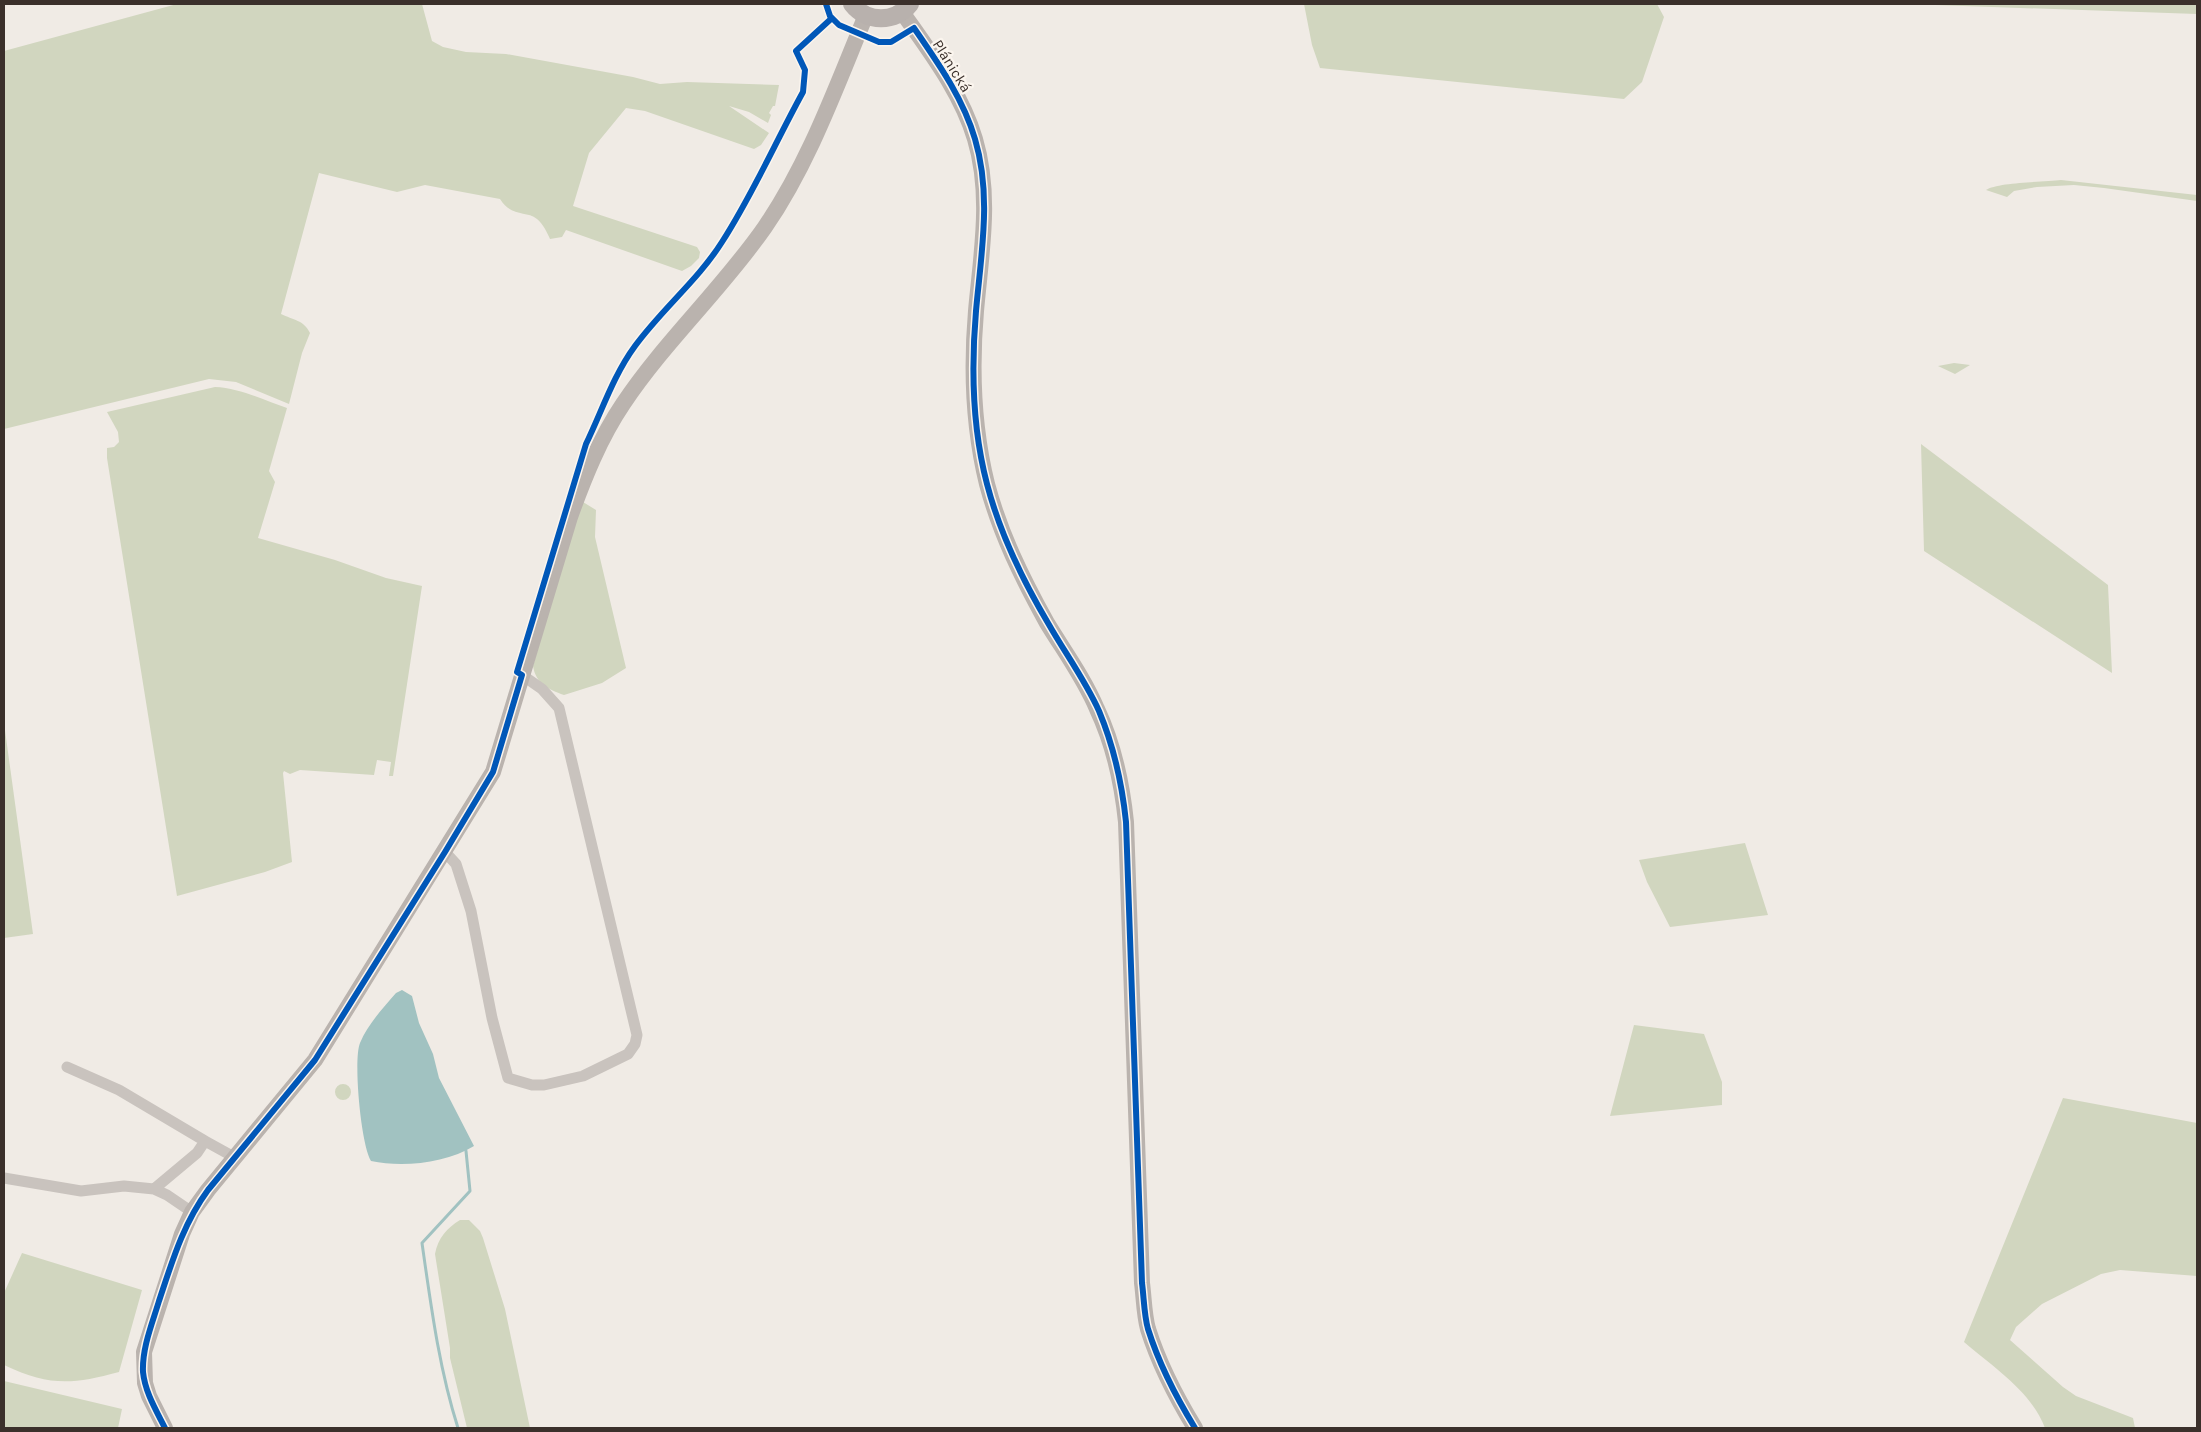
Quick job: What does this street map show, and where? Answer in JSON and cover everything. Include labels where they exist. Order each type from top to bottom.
[{"type":"main road","points":[[852,4],[866,15],[886,18],[906,8]]},
{"type":"street","name":"Plánická","points":[[906,8],[968,118],[979,154],[984,195],[983,246],[976,312],[973,368],[974,408],[980,454],[994,509],[1010,552],[1030,592],[1090,693],[1111,744],[1120,776],[1127,840],[1142,1283],[1148,1327],[1159,1361],[1180,1405],[1195,1428]]},
{"type":"street","points":[[165,1428],[149,1396],[145,1383],[144,1352],[171,1264],[192,1212],[234,1157],[315,1060],[493,772],[570,517],[580,488],[600,446],[622,404],[662,353],[737,265],[776,209],[806,155],[866,15]]},
{"type":"street","points":[[445,852],[456,864],[470,911],[492,1018],[508,1078],[532,1086],[560,1082],[583,1076],[628,1054],[635,1044],[637,1036],[560,708],[542,689],[522,676]]},
{"type":"street","points":[[67,1067],[120,1090],[234,1157]]},
{"type":"street","points":[[154,1190],[197,1152],[205,1141]]},
{"type":"street","points":[[4,1178],[81,1191],[140,1186],[167,1195],[192,1212]]},
{"type":"green space","points":[[177,4],[422,4],[432,41],[443,47],[466,52],[506,54],[633,77],[660,84],[687,82],[779,85],[775,106],[773,106],[769,113],[771,115],[768,123],[749,112],[729,106],[769,133],[761,145],[754,149],[645,111],[626,108],[589,153],[573,206],[697,247],[700,252],[699,258],[682,271],[566,230],[562,237],[550,239],[537,219],[509,209],[500,199],[425,185],[397,192],[319,173],[281,314],[305,325],[310,333],[302,353],[289,404],[236,382],[209,379],[4,429],[4,51]]},
{"type":"green space","points":[[1304,4],[1657,4],[1664,17],[1642,82],[1624,99],[1320,68],[1312,45]]},
{"type":"green space","points":[[1907,4],[2197,4],[2197,14]]},
{"type":"green space","points":[[2061,180],[2197,195],[2197,201],[2074,185],[2037,187],[2014,191],[2007,197],[1986,190],[2000,185]]},
{"type":"green space","points":[[1954,363],[1970,365],[1955,374],[1938,366]]},
{"type":"green space","points":[[215,387],[242,392],[287,408],[269,471],[275,482],[258,538],[335,560],[386,578],[422,586],[393,776],[389,776],[391,762],[377,760],[374,775],[300,770],[290,774],[284,771],[292,862],[265,872],[177,896],[107,458],[107,448],[114,447],[119,442],[118,432],[107,412]]},
{"type":"green space","points":[[1921,444],[2108,585],[2112,673],[1924,551]]},
{"type":"green space","points":[[583,502],[596,510],[595,537],[626,668],[602,683],[564,695],[540,682],[533,666],[571,533]]},
{"type":"green space","points":[[4,723],[33,934],[4,938]]},
{"type":"green space","points":[[1745,843],[1768,915],[1670,927],[1647,882],[1639,860]]},
{"type":"green space","points":[[1634,1025],[1704,1034],[1722,1082],[1722,1105],[1610,1116]]},
{"type":"green space","points":[[343,1084],[351,1092],[343,1100],[335,1092]]},
{"type":"green space","points":[[2063,1098],[2197,1123],[2197,1276],[2120,1270],[2101,1274],[2042,1304],[2016,1327],[2010,1340],[2063,1387],[2076,1396],[2133,1418],[2135,1428],[2045,1428],[2031,1402],[2021,1391],[1999,1370],[1964,1342]]},
{"type":"green space","points":[[460,1220],[469,1220],[480,1231],[483,1238],[505,1309],[530,1428],[467,1428],[450,1358],[435,1254],[438,1243],[444,1234]]},
{"type":"green space","points":[[22,1253],[142,1290],[119,1372],[87,1379],[60,1381],[34,1377],[4,1365],[4,1293]]},
{"type":"green space","points":[[4,1381],[122,1409],[118,1428],[4,1428]]},
{"type":"water","points":[[402,990],[412,996],[419,1023],[433,1054],[439,1078],[474,1146],[463,1152],[438,1160],[410,1164],[371,1161],[367,1152],[361,1121],[357,1066],[360,1043],[367,1029],[396,993]]},
{"type":"waterway","points":[[458,1428],[441,1360],[422,1243],[470,1191],[466,1151]]},
{"type":"cycle path","points":[[826,4],[830,16],[839,25],[879,42],[891,42],[914,28],[957,95],[975,139],[980,160],[984,203],[973,376],[978,441],[992,503],[1005,538],[1038,606],[1081,677],[1099,711],[1117,765],[1126,822],[1142,1283],[1145,1312],[1152,1342],[1163,1368],[1195,1428]]},
{"type":"cycle path","points":[[165,1428],[146,1387],[143,1363],[151,1327],[185,1230],[208,1190],[315,1060],[493,772],[522,675],[517,672],[586,444],[608,394],[620,369],[635,346],[702,269],[733,224],[803,92],[805,70],[796,51],[832,18]]}]
